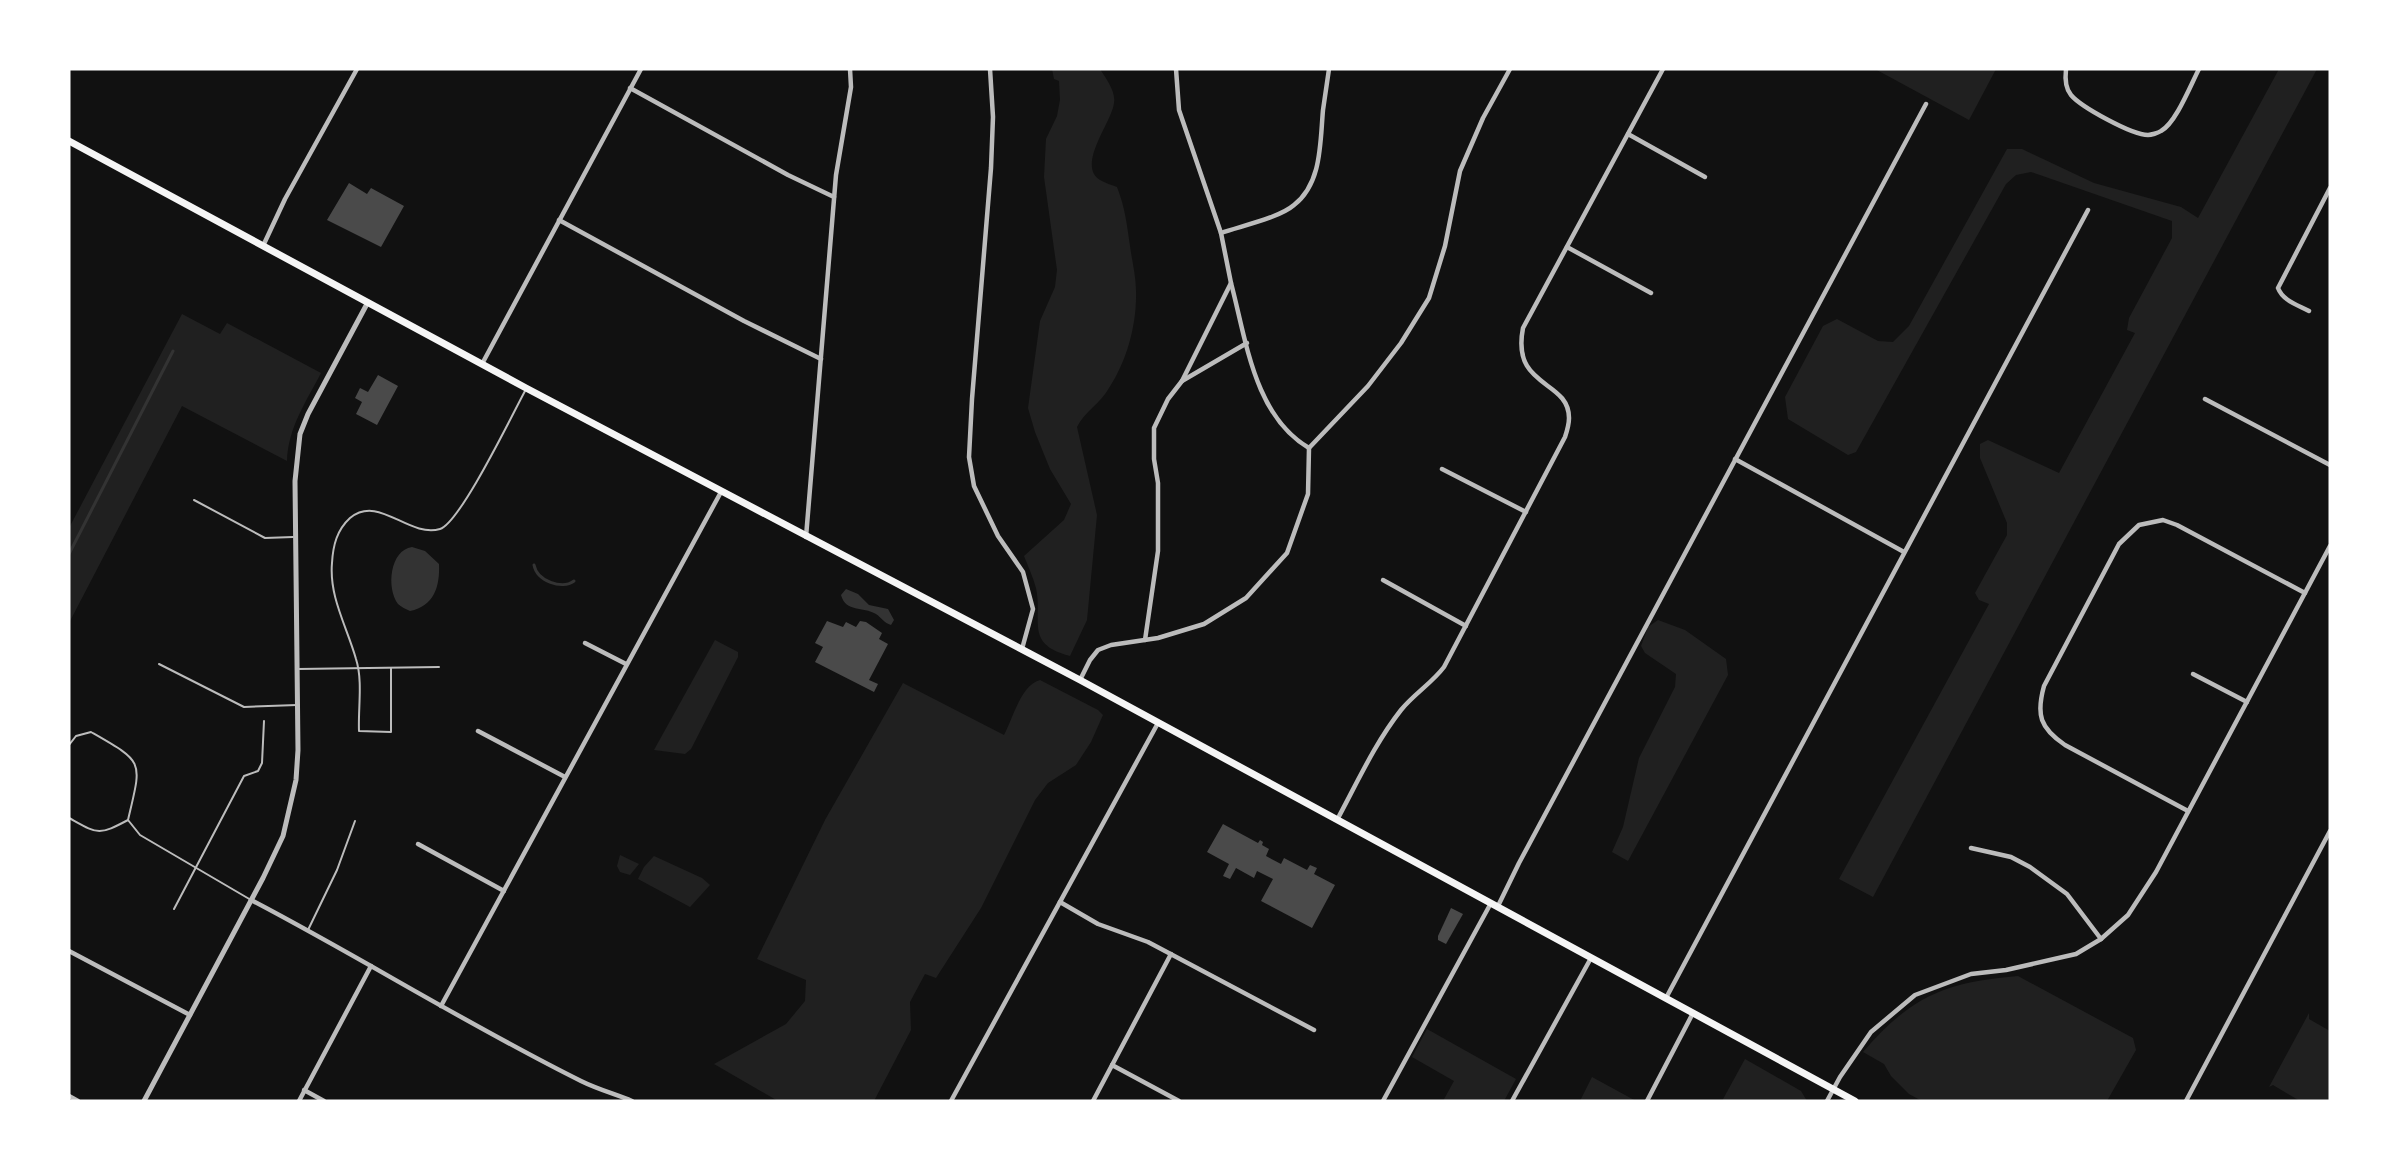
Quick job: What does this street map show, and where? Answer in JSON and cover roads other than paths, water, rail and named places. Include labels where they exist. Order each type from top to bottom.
[{"type":"main road","points":[[69,141],[721,492],[1080,680],[1855,1101]]},
{"type":"street","points":[[263,246],[285,199],[357,69]]},
{"type":"street","points":[[482,364],[640,69]]},
{"type":"street","points":[[806,537],[834,197],[851,87],[850,69]]},
{"type":"street","points":[[990,69],[993,117],[991,168],[969,457],[974,486],[998,536],[1023,572],[1033,609],[1022,649]]},
{"type":"street","points":[[1176,69],[1179,110],[1221,233],[1231,283],[1258,387],[1279,421],[1301,444],[1309,448]]},
{"type":"street","points":[[1221,233],[1276,215],[1294,206],[1307,191],[1320,157],[1323,108],[1329,69]]},
{"type":"street","points":[[1080,680],[1098,650],[1203,624],[1238,603],[1246,598],[1287,553],[1308,494],[1309,448],[1368,386],[1401,344],[1429,298],[1445,246],[1460,171],[1483,118],[1510,69]]},
{"type":"street","points":[[1337,820],[1390,725],[1404,707],[1438,675],[1565,437],[1569,416],[1561,397],[1533,375],[1523,361],[1520,345],[1523,328],[1663,69]]},
{"type":"street","points":[[2066,69],[2064,79],[2070,94],[2082,104],[2136,133],[2149,135],[2162,131],[2172,121],[2199,69]]},
{"type":"street","points":[[630,88],[788,175],[834,197]]},
{"type":"street","points":[[1383,1101],[1530,842],[1926,104]]},
{"type":"street","points":[[1628,134],[1705,177]]},
{"type":"street","points":[[2309,311],[2285,299],[2278,288],[2330,188]]},
{"type":"street","points":[[1666,998],[2088,210]]},
{"type":"street","points":[[559,220],[744,321],[821,359]]},
{"type":"street","points":[[1568,247],[1652,294]]},
{"type":"street","points":[[1145,640],[1158,551],[1158,483],[1154,459],[1154,428],[1168,399],[1182,381],[1231,283]]},
{"type":"street","points":[[144,1101],[251,900],[283,836],[291,809],[296,780],[295,481],[300,434],[308,414],[368,302]]},
{"type":"street","points":[[1182,381],[1247,343]]},
{"type":"street","points":[[2205,399],[2330,465]]},
{"type":"street","points":[[1735,459],[1904,552]]},
{"type":"street","points":[[1442,469],[1526,512]]},
{"type":"street","points":[[441,1006],[721,492]]},
{"type":"street","points":[[2188,812],[2065,745],[2051,735],[2039,712],[2044,686],[2119,544],[2139,525],[2163,520],[2177,525],[2305,593]]},
{"type":"street","points":[[1827,1101],[1871,1032],[1916,995],[1971,974],[2006,970],[2076,954],[2101,939],[2128,915],[2156,872],[2330,546]]},
{"type":"street","points":[[1383,580],[1466,626]]},
{"type":"street","points":[[585,643],[626,664]]},
{"type":"street","points":[[2193,674],[2247,702]]},
{"type":"street","points":[[951,1101],[1158,723]]},
{"type":"street","points":[[478,731],[565,777]]},
{"type":"street","points":[[2186,1101],[2330,831]]},
{"type":"street","points":[[418,844],[504,891]]},
{"type":"street","points":[[1971,848],[2011,856],[2030,867],[2067,894],[2101,939]]},
{"type":"street","points":[[251,900],[583,1082],[632,1101]]},
{"type":"street","points":[[1060,902],[1098,924],[1148,942],[1314,1030]]},
{"type":"street","points":[[69,951],[190,1015]]},
{"type":"street","points":[[1093,1101],[1171,954]]},
{"type":"street","points":[[1512,1101],[1591,958]]},
{"type":"street","points":[[299,1101],[371,966]]},
{"type":"street","points":[[1647,1101],[1693,1013]]},
{"type":"street","points":[[1112,1065],[1179,1101]]},
{"type":"street","points":[[304,1090],[324,1101]]},
{"type":"street","points":[[69,1096],[78,1101]]},
{"type":"lane","points":[[391,668],[391,732],[359,731],[358,668],[333,591],[331,564],[339,528],[360,511],[370,510],[416,527],[431,530],[447,526],[464,502],[526,388]]},
{"type":"lane","points":[[194,500],[265,538],[296,537]]},
{"type":"lane","points":[[159,664],[244,707],[297,705]]},
{"type":"lane","points":[[297,669],[440,667]]},
{"type":"lane","points":[[174,909],[244,776],[258,771],[262,763],[264,721]]},
{"type":"lane","points":[[69,745],[76,736],[91,732],[128,753],[136,764],[138,777],[128,820]]},
{"type":"lane","points":[[69,818],[94,832],[106,831],[128,820]]},
{"type":"lane","points":[[128,820],[140,835],[251,900]]},
{"type":"lane","points":[[308,930],[337,870],[355,821]]},
{"type":"waterway","points":[[69,554],[173,351]]},
{"type":"waterway","points":[[534,565],[540,576],[551,582],[563,585],[574,581]]}]
